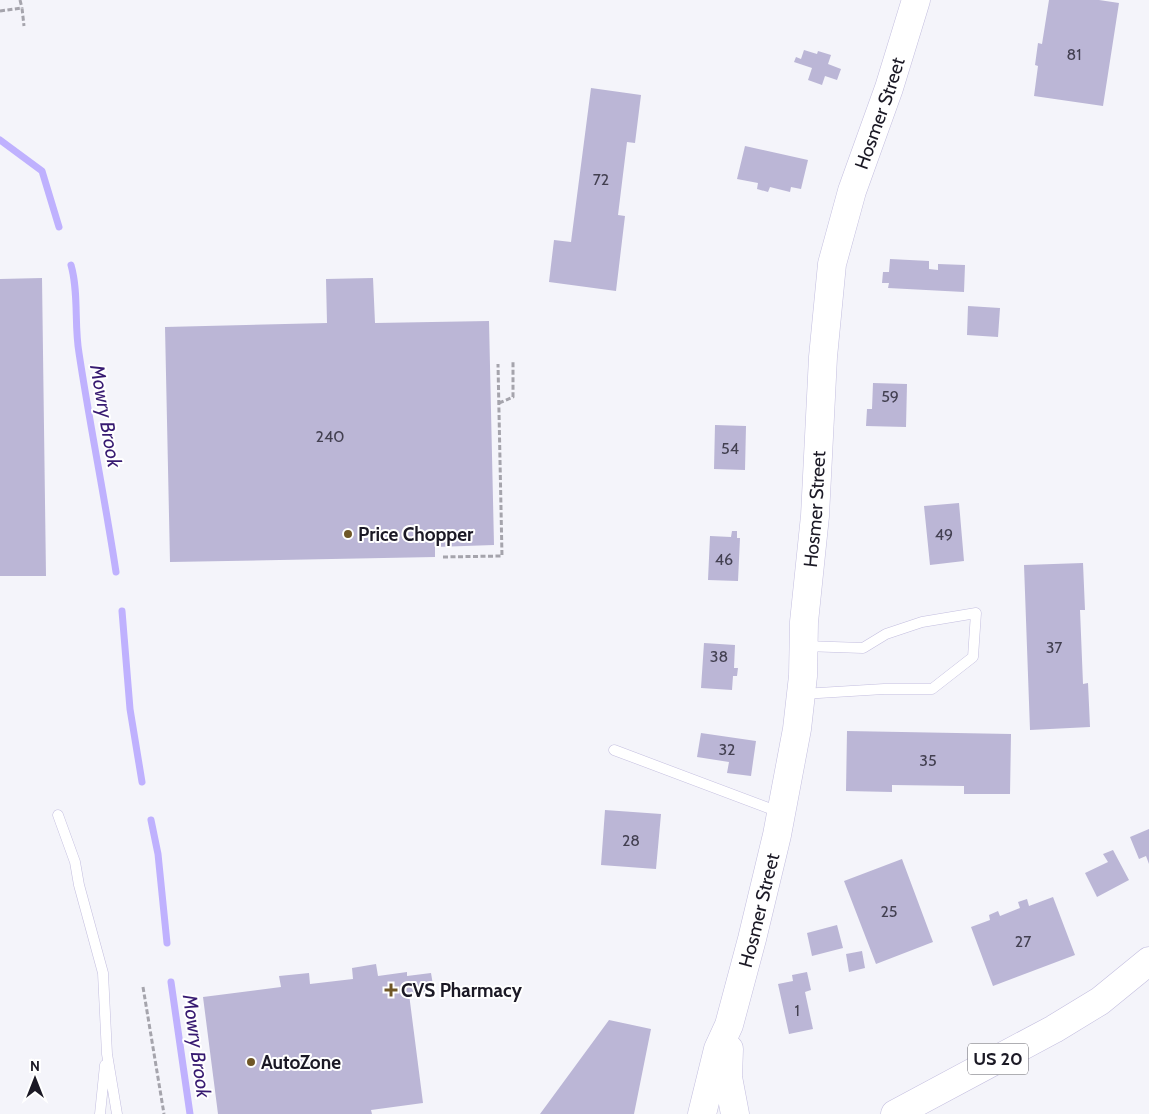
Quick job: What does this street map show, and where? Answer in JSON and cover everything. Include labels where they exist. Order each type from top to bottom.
[{"type":"street","name":"Hosmer Street","points":[[702,1114],[718,1049],[729,1025],[782,813],[797,729],[815,516],[823,357],[832,264],[852,191],[889,88],[916,0]]},
{"type":"street","name":"US 20","points":[[895,1114],[1054,1029],[1100,1001],[1149,961]]},
{"type":"street","name":"US 20","points":[[1100,1001],[1149,982]]},
{"type":"street","name":"Hosmer Street","points":[[729,1025],[728,1077],[737,1110]]},
{"type":"lane","points":[[801,694],[884,689],[932,689],[973,657],[976,613],[922,622],[886,634],[864,648],[803,646]]},
{"type":"lane","points":[[614,750],[782,813]]},
{"type":"lane","points":[[58,815],[75,862],[79,885],[103,974],[107,1054],[117,1114]]},
{"type":"lane","points":[[100,1114],[107,1054]]},
{"type":"path","points":[[20,0],[24,26]]},
{"type":"path","points":[[0,12],[22,8]]},
{"type":"path","points":[[499,403],[513,397],[513,361]]},
{"type":"path","points":[[443,557],[502,556],[498,364]]},
{"type":"path","points":[[143,987],[164,1114]]},
{"type":"building","points":[[1049,0],[1099,0],[1119,3],[1103,106],[1034,96],[1038,66],[1035,65],[1038,43],[1042,44]]},
{"type":"building","points":[[804,50],[817,54],[818,51],[831,55],[828,64],[841,69],[837,80],[825,76],[822,85],[808,80],[812,68],[794,62],[796,57],[801,59]]},
{"type":"building","points":[[591,88],[641,95],[635,143],[627,142],[618,215],[625,216],[616,291],[549,282],[554,240],[571,242]]},
{"type":"building","points":[[745,146],[808,160],[801,189],[791,187],[790,192],[770,187],[768,192],[757,189],[758,183],[737,179]]},
{"type":"building","points":[[890,259],[929,261],[929,269],[938,270],[938,264],[965,265],[964,292],[888,288],[889,283],[882,283],[883,272],[889,272]]},
{"type":"building","points":[[42,278],[46,576],[0,576],[0,279]]},
{"type":"building","points":[[373,278],[375,323],[489,321],[494,545],[435,547],[435,557],[170,562],[165,327],[327,323],[326,279]]},
{"type":"building","points":[[968,306],[1000,308],[998,337],[967,335]]},
{"type":"building","points":[[873,383],[907,384],[906,427],[866,426],[867,409],[872,409]]},
{"type":"building","points":[[715,425],[746,426],[745,470],[714,469]]},
{"type":"building","points":[[959,503],[964,561],[930,565],[924,506]]},
{"type":"building","points":[[732,531],[737,531],[737,538],[740,538],[738,581],[708,580],[710,536],[731,537]]},
{"type":"building","points":[[1083,563],[1085,610],[1080,610],[1083,684],[1088,683],[1090,727],[1030,730],[1024,565]]},
{"type":"building","points":[[704,643],[735,645],[734,668],[738,668],[737,676],[733,676],[732,690],[701,688]]},
{"type":"building","points":[[847,731],[1011,734],[1010,794],[964,794],[964,786],[892,785],[892,792],[846,791]]},
{"type":"building","points":[[701,733],[756,741],[751,776],[727,773],[729,762],[697,757]]},
{"type":"building","points":[[605,810],[661,814],[656,869],[601,865]]},
{"type":"building","points":[[1149,829],[1149,864],[1146,856],[1139,859],[1130,837]]},
{"type":"building","points":[[1113,850],[1129,880],[1097,897],[1085,873],[1108,862],[1103,854]]},
{"type":"building","points":[[902,859],[933,942],[876,964],[844,881]]},
{"type":"building","points":[[1053,897],[1075,955],[993,986],[971,927],[990,920],[989,915],[998,911],[1000,916],[1020,908],[1018,902],[1027,899],[1029,906]]},
{"type":"building","points":[[837,925],[843,948],[812,956],[807,933]]},
{"type":"building","points":[[862,951],[865,968],[849,972],[846,954]]},
{"type":"building","points":[[376,964],[378,976],[407,972],[407,976],[431,973],[434,991],[409,994],[423,1103],[371,1110],[372,1114],[218,1114],[203,997],[281,987],[279,976],[309,973],[310,984],[353,979],[352,968]]},
{"type":"building","points":[[807,972],[811,990],[805,992],[813,1029],[789,1034],[778,984],[793,981],[792,975]]},
{"type":"building","points":[[609,1020],[651,1029],[634,1114],[540,1114]]},
{"type":"waterway","name":"Mowry Brook","points":[[0,140],[42,171],[59,227]]},
{"type":"waterway","name":"Mowry Brook","points":[[71,265],[75,286],[79,353],[116,572]]},
{"type":"waterway","name":"Mowry Brook","points":[[122,611],[130,709],[142,782]]},
{"type":"waterway","name":"Mowry Brook","points":[[151,820],[158,854],[167,943]]},
{"type":"waterway","name":"Mowry Brook","points":[[171,982],[190,1114]]},
{"type":"place","name":"Price Chopper","points":[[348,534]]},
{"type":"place","name":"CVS Pharmacy","points":[[391,990]]},
{"type":"place","name":"AutoZone","points":[[251,1062]]}]
